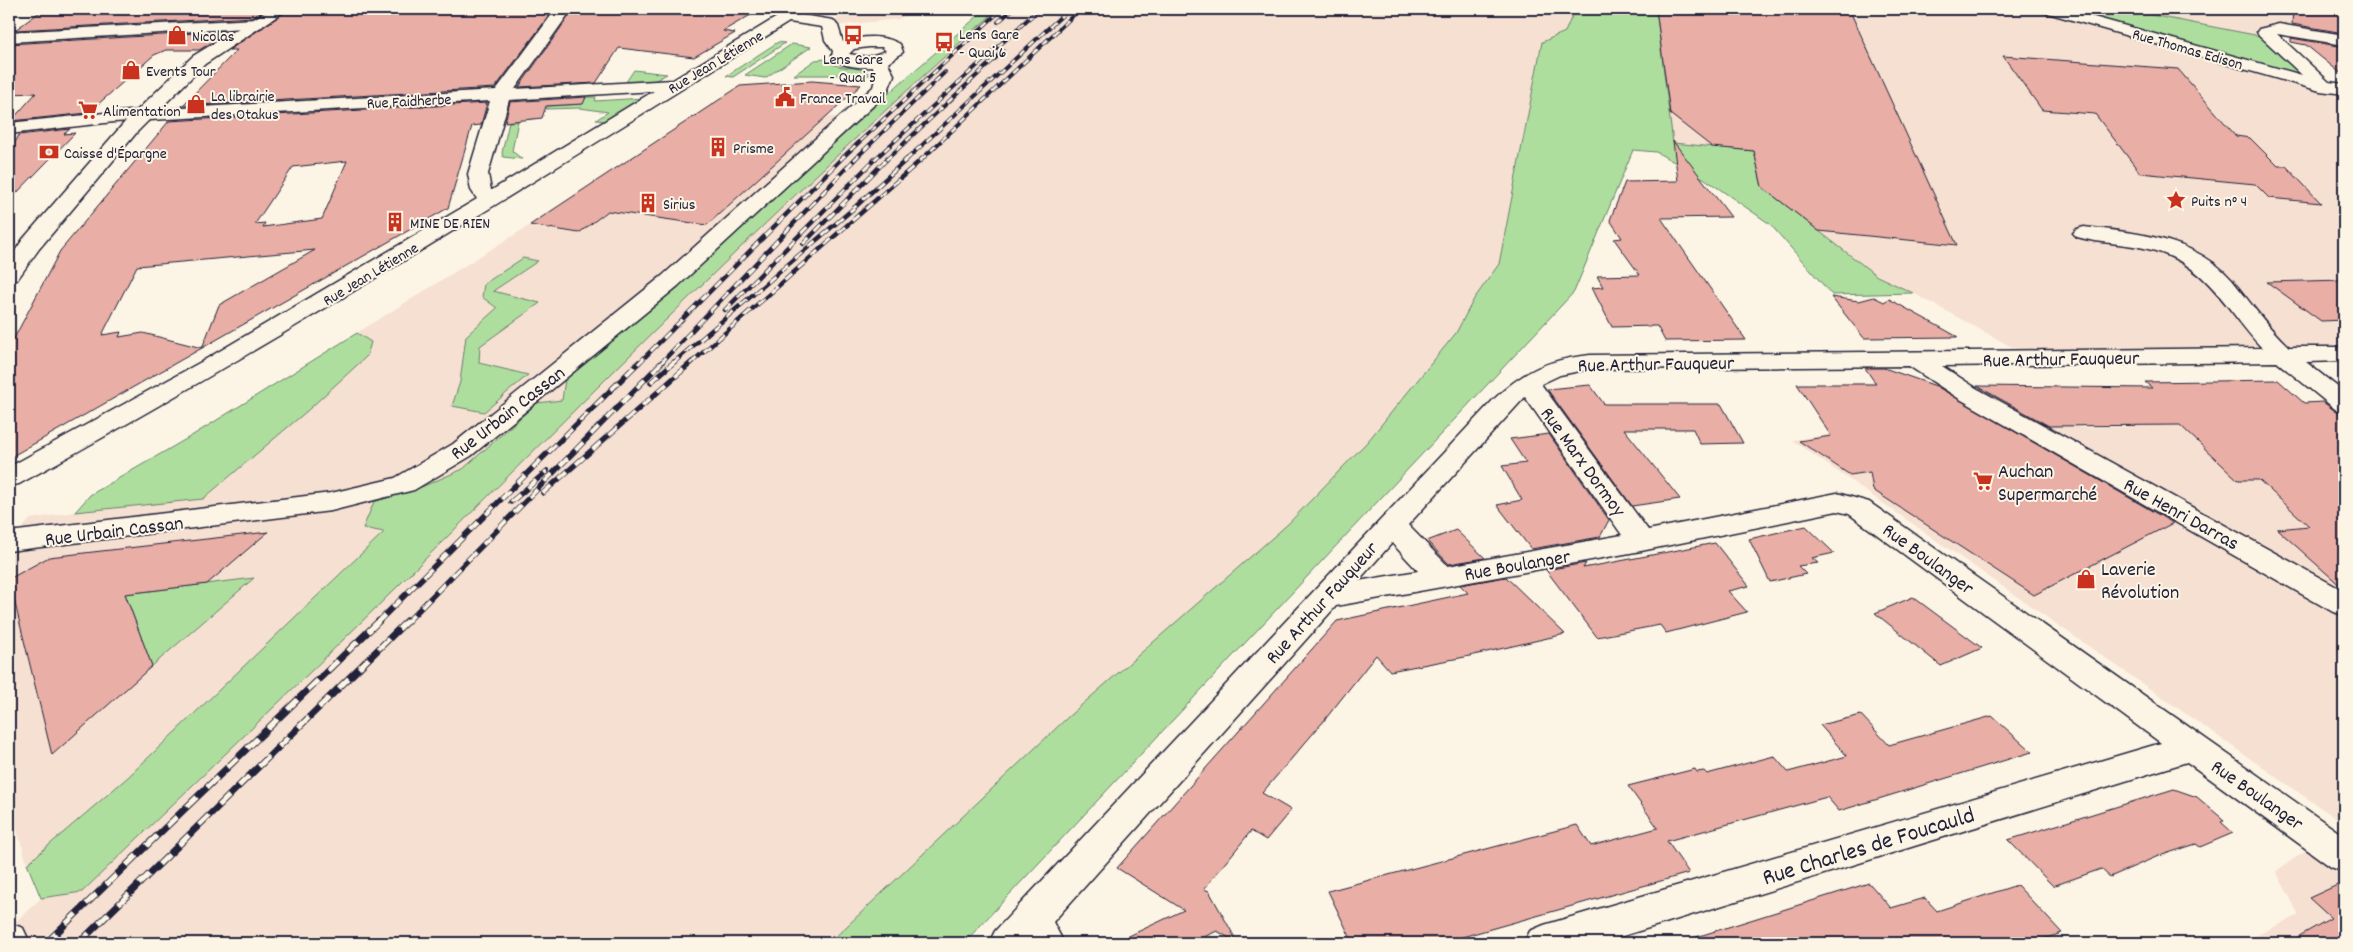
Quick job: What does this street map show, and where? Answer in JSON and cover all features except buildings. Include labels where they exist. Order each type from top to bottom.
[{"type":"street","points":[[9,275],[31,244],[131,127],[199,60],[280,9]]},
{"type":"street","points":[[489,201],[481,190],[478,174],[496,107],[501,95],[564,9]]},
{"type":"street","name":"Rue Thomas Edison","points":[[2049,9],[2326,87],[2344,89]]},
{"type":"street","name":"Rue Urbain Cassan","points":[[9,542],[331,502],[404,484],[436,467],[469,445],[670,281],[881,89],[886,75],[878,60],[862,62],[848,60],[840,56],[842,50],[832,40],[830,26],[827,23],[793,13]]},
{"type":"street","name":"Rue Jean Létienne","points":[[9,478],[161,396],[489,201],[793,13]]},
{"type":"street","points":[[9,37],[256,24]]},
{"type":"street","points":[[2344,40],[2279,29],[2265,32],[2344,104]]},
{"type":"street","name":"Rue Faidherbe","points":[[9,128],[143,115],[674,85]]},
{"type":"street","points":[[2084,233],[2149,242],[2177,251],[2195,260],[2225,285],[2245,313],[2283,355],[2344,404]]},
{"type":"street","name":"Rue Arthur Fauqueur","points":[[1028,936],[1324,598],[1503,404],[1540,373],[1556,366],[1590,362],[2344,354]]},
{"type":"street","name":"Rue Henri Darras","points":[[1917,360],[1967,393],[2344,604]]},
{"type":"street","name":"Rue Marx Dormoy","points":[[1527,382],[1641,541]]},
{"type":"street","name":"Rue Boulanger","points":[[1324,598],[1641,541],[1837,502],[1859,508],[2344,856]]},
{"type":"street","name":"Rue Boulanger","points":[[1391,525],[1442,577]]},
{"type":"street","name":"Rue Charles de Foucauld","points":[[1544,943],[2192,747]]},
{"type":"shaded area","points":[[852,9],[915,9],[899,19],[824,27]]},
{"type":"shaded area","points":[[986,9],[2344,9],[2344,40],[2279,29],[2267,30],[2344,104],[2344,354],[2032,358],[1913,293],[1832,295],[1770,224],[1705,179],[1656,152],[1633,150],[1574,292],[964,943],[9,943],[9,928],[41,898],[27,864],[9,803],[9,545],[30,519],[75,512],[90,495],[193,435],[530,225],[740,86],[812,81],[861,85],[826,116],[859,120]]},
{"type":"shaded area","points":[[1935,382],[2081,428],[2344,418],[2344,824],[1792,440],[1841,433],[1875,433],[1841,383]]},
{"type":"shaded area","points":[[2344,824],[2344,943],[2241,943],[2299,915],[2276,871]]},
{"type":"green space","points":[[986,9],[998,9],[843,150],[691,295],[355,628],[82,892],[41,898],[27,864],[128,777],[384,532],[363,528],[374,502],[424,486],[463,469],[537,403],[562,400],[565,379],[683,282],[899,84]]},
{"type":"green space","points":[[1575,9],[1656,9],[1673,143],[1754,151],[1762,187],[1877,276],[1913,293],[1832,295],[1770,224],[1705,179],[1656,152],[1633,150],[1574,292],[964,943],[829,943],[1069,716],[1288,524],[1368,441],[1456,333],[1474,299],[1499,264],[1542,42],[1565,32]]},
{"type":"green space","points":[[2065,9],[2120,9],[2260,36],[2301,72],[2299,75]]},
{"type":"green space","points":[[778,42],[785,43],[733,77],[726,76]]},
{"type":"green space","points":[[792,44],[811,47],[765,78],[745,75]]},
{"type":"green space","points":[[825,59],[835,65],[860,69],[871,75],[794,75],[815,60]]},
{"type":"green space","points":[[634,70],[667,74],[654,81],[626,82]]},
{"type":"green space","points":[[586,97],[596,97],[595,101],[644,98],[606,121],[596,120],[608,112],[580,108],[546,109],[548,106],[582,104]]},
{"type":"green space","points":[[518,121],[512,151],[522,159],[503,157],[502,153],[509,122]]},
{"type":"green space","points":[[523,258],[538,261],[493,291],[540,303],[480,346],[479,363],[528,375],[484,412],[452,406],[460,382],[466,336],[497,308],[482,297],[484,284]]},
{"type":"green space","points":[[357,333],[371,342],[367,356],[307,411],[203,499],[75,512],[90,495],[193,435]]},
{"type":"green space","points":[[254,578],[152,666],[125,594]]},
{"type":"railway","points":[[840,160],[1002,9]]},
{"type":"railway","points":[[998,22],[1013,9]]},
{"type":"railway","points":[[874,160],[1039,9]]},
{"type":"railway","points":[[906,160],[1069,9]]},
{"type":"railway","points":[[921,160],[1080,9]]},
{"type":"railway","points":[[886,160],[1003,51]]},
{"type":"railway","points":[[855,159],[945,72]]},
{"type":"railway","points":[[660,364],[855,159]]},
{"type":"railway","points":[[672,364],[854,208],[907,159]]},
{"type":"railway","points":[[690,364],[922,159]]},
{"type":"railway","points":[[638,364],[840,160]]},
{"type":"railway","points":[[725,310],[874,160]]},
{"type":"railway","points":[[803,244],[886,160]]},
{"type":"railway","points":[[377,623],[639,362]]},
{"type":"railway","points":[[406,623],[662,362]]},
{"type":"railway","points":[[651,382],[674,362]]},
{"type":"railway","points":[[543,493],[692,362]]},
{"type":"railway","points":[[511,502],[547,471]]},
{"type":"railway","points":[[46,943],[379,621]]},
{"type":"railway","points":[[79,943],[407,621]]},
{"type":"place","name":"Nicolas","points":[[177,35]]},
{"type":"place","name":"Lens Gare - Quai 5","points":[[853,35]]},
{"type":"place","name":"Lens Gare - Quai 6","points":[[944,42]]},
{"type":"place","name":"Events Tour","points":[[131,70]]},
{"type":"place","name":"France Travail","points":[[785,97]]},
{"type":"place","name":"La librairie des Otakus","points":[[196,104]]},
{"type":"place","name":"Alimentation","points":[[88,110]]},
{"type":"place","name":"Prisme","points":[[718,147]]},
{"type":"place","name":"Caisse d'Épargne","points":[[49,152]]},
{"type":"place","name":"Puits n° 4","points":[[2176,200]]},
{"type":"place","name":"Sirius","points":[[648,203]]},
{"type":"place","name":"MINE DE RIEN","points":[[395,222]]},
{"type":"place","name":"Auchan Supermarché","points":[[1983,481]]},
{"type":"place","name":"Laverie Révolution","points":[[2086,579]]}]
